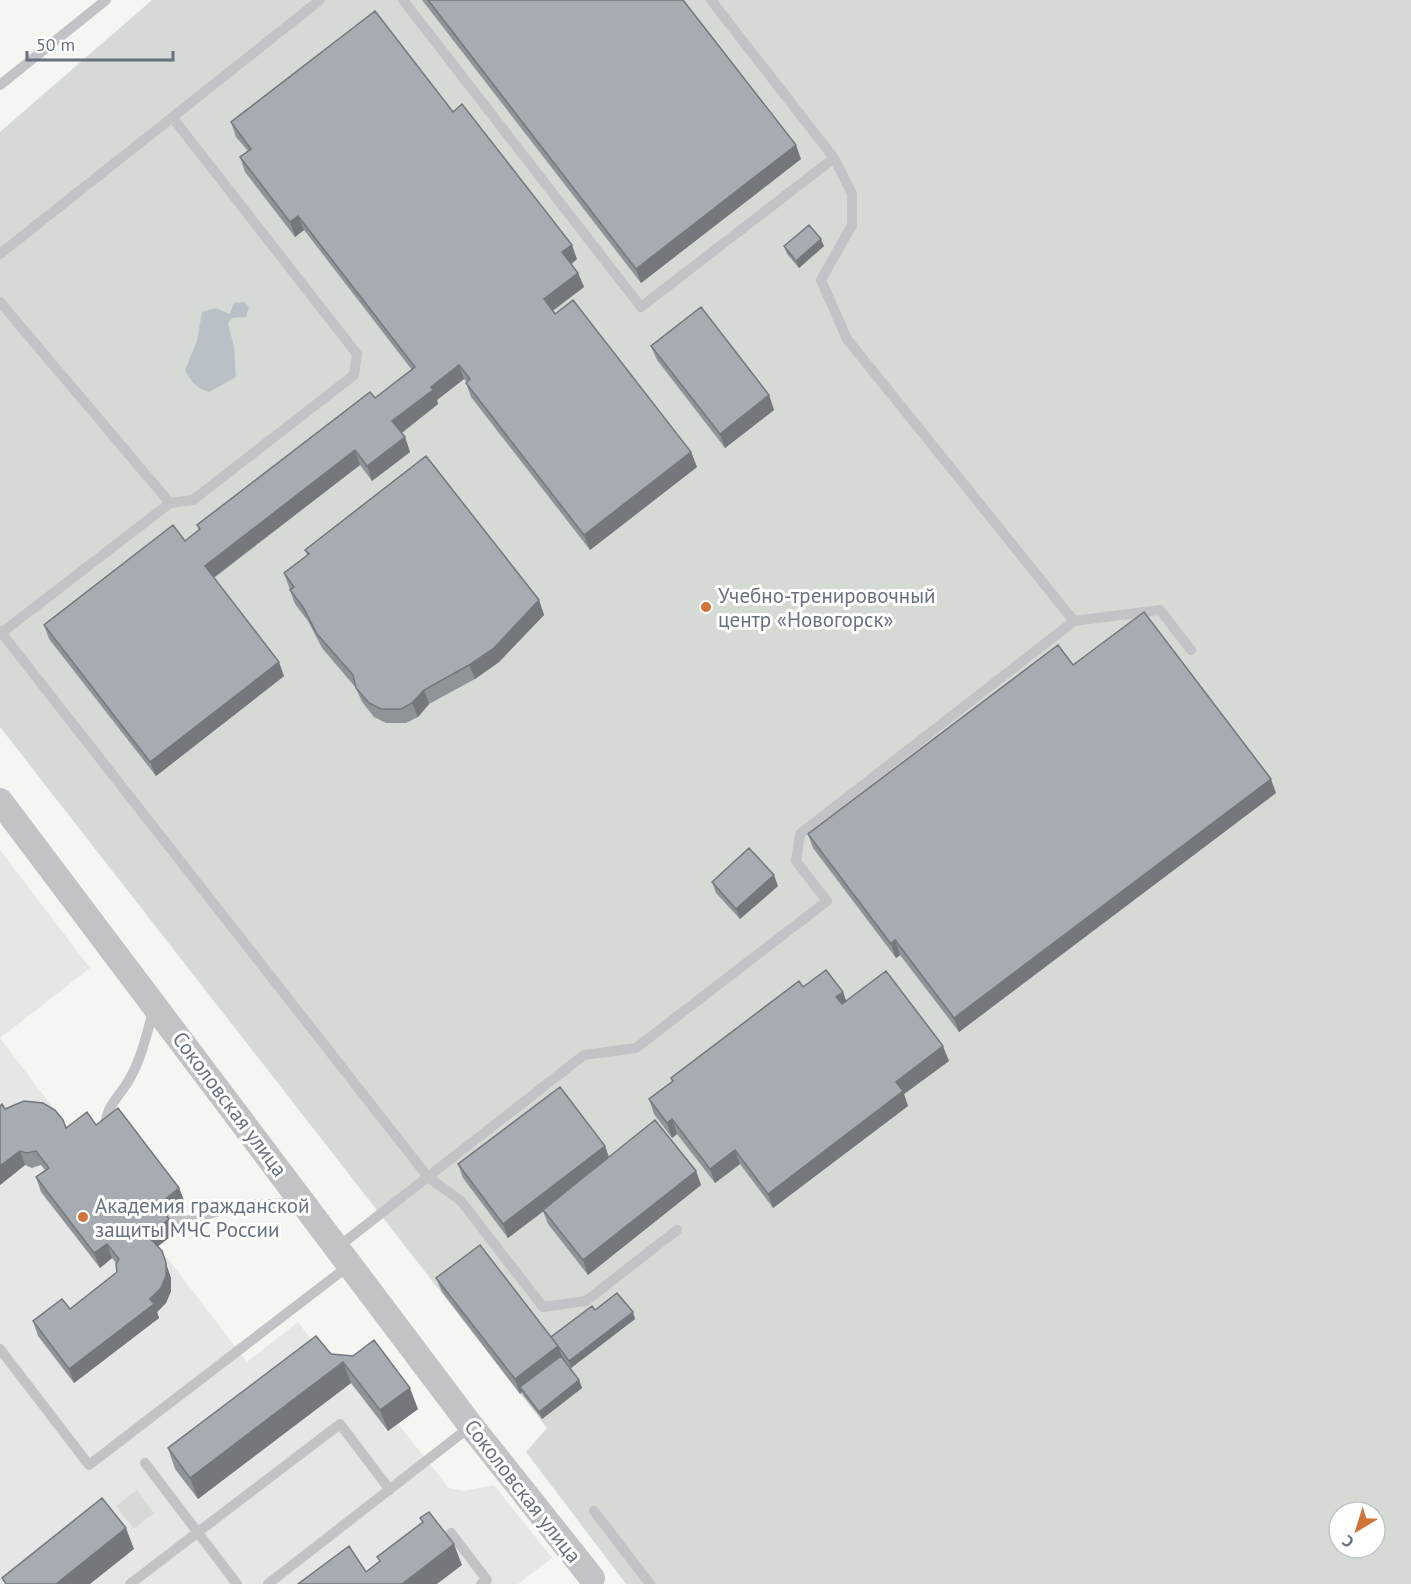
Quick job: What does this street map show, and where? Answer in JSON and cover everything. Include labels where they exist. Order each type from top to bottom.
[{"type":"street","name":"Соколовская улица","points":[[0,801],[588,1581]]},
{"type":"lane","points":[[0,85],[106,0]]},
{"type":"lane","points":[[0,254],[320,0]]},
{"type":"lane","points":[[403,0],[641,307],[834,158]]},
{"type":"lane","points":[[711,0],[834,158],[852,194],[852,225],[821,280],[847,339],[1074,621]]},
{"type":"lane","points":[[172,117],[357,354],[354,375],[193,500],[170,503],[1,633],[428,1177],[461,1201],[543,1307],[586,1301],[678,1230]]},
{"type":"lane","points":[[0,302],[170,503]]},
{"type":"lane","points":[[0,1349],[89,1465],[344,1255],[428,1177],[584,1055],[636,1048],[827,901],[796,861],[800,834],[1074,621],[1160,610],[1191,650]]},
{"type":"lane","points":[[108,1134],[105,1127],[106,1116],[129,1080],[139,1058],[154,1005]]},
{"type":"lane","points":[[170,1214],[187,1221],[222,1208],[238,1205],[305,1203]]},
{"type":"lane","points":[[130,1584],[340,1424],[390,1490]]},
{"type":"lane","points":[[268,1584],[471,1426]]},
{"type":"lane","points":[[146,1463],[237,1584]]},
{"type":"lane","points":[[594,1511],[650,1584]]},
{"type":"lane","points":[[451,1533],[487,1580],[481,1584]]},
{"type":"shaded area","name":"Учебно-тренировочный центр «Новогорск»","points":[[152,0],[1411,0],[1411,1584],[626,1584],[526,1452],[547,1428],[0,727],[0,132]]},
{"type":"shaded area","points":[[244,302],[249,307],[246,317],[232,318],[228,323],[234,347],[236,377],[209,392],[204,390],[194,384],[185,370],[197,341],[202,312],[216,308],[230,314],[234,303]]},
{"type":"shaded area","points":[[0,850],[90,968],[0,1038]]},
{"type":"shaded area","name":"Академия гражданской защиты МЧС России","points":[[0,1038],[76,1138],[123,1123],[185,1203],[163,1219],[174,1234],[158,1246],[247,1362],[298,1322],[324,1357],[381,1361],[418,1409],[398,1424],[449,1488],[464,1491],[494,1485],[552,1558],[518,1584],[0,1584]]},
{"type":"shaded area","points":[[137,1490],[154,1513],[134,1529],[116,1506]]},
{"type":"building","points":[[428,0],[683,0],[796,145],[636,269]]},
{"type":"building","points":[[375,11],[453,112],[462,104],[572,245],[562,252],[578,273],[544,299],[555,314],[573,300],[691,452],[584,535],[466,383],[470,379],[459,365],[431,387],[433,390],[392,421],[405,437],[367,466],[355,450],[205,566],[279,662],[150,762],[44,625],[173,525],[185,541],[200,529],[197,525],[370,392],[375,398],[415,367],[298,216],[290,222],[240,157],[251,149],[231,122]]},
{"type":"building","points":[[809,225],[821,239],[796,261],[784,246]]},
{"type":"building","points":[[701,307],[769,395],[720,434],[651,346]]},
{"type":"building","points":[[426,456],[539,600],[494,648],[424,690],[412,703],[401,709],[381,709],[369,703],[356,688],[353,675],[317,634],[303,607],[290,590],[294,587],[284,573],[309,554],[305,550]]},
{"type":"building","points":[[1144,612],[1271,779],[954,1018],[895,940],[891,944],[808,834],[1058,645],[1073,665]]},
{"type":"building","points":[[749,848],[774,875],[736,909],[712,882]]},
{"type":"building","points":[[826,970],[843,992],[836,997],[842,1004],[886,971],[943,1046],[896,1082],[903,1091],[768,1194],[735,1150],[710,1169],[672,1119],[667,1123],[649,1099],[673,1081],[671,1078],[799,981],[803,987]]},
{"type":"building","points":[[560,1087],[605,1146],[503,1224],[458,1164]]},
{"type":"building","points":[[24,1101],[43,1103],[55,1110],[66,1128],[87,1112],[96,1125],[118,1108],[179,1188],[158,1205],[169,1219],[148,1236],[162,1251],[166,1263],[166,1276],[161,1288],[150,1299],[154,1304],[69,1369],[33,1321],[62,1299],[70,1309],[117,1272],[116,1264],[119,1259],[107,1244],[94,1253],[36,1177],[49,1168],[36,1151],[27,1153],[20,1151],[0,1166],[0,1106],[2,1104],[5,1109]]},
{"type":"building","points":[[655,1120],[696,1171],[583,1260],[543,1210]]},
{"type":"building","points":[[480,1245],[558,1346],[515,1379],[436,1278]]},
{"type":"building","points":[[617,1293],[633,1312],[569,1361],[551,1337],[592,1306],[595,1310]]},
{"type":"building","points":[[316,1336],[331,1354],[353,1356],[374,1340],[410,1388],[380,1410],[343,1362],[190,1478],[168,1448]]},
{"type":"building","points":[[561,1356],[579,1380],[539,1412],[520,1387]]},
{"type":"building","points":[[102,1498],[126,1528],[56,1584],[6,1584],[2,1578]]},
{"type":"building","points":[[429,1512],[454,1544],[402,1584],[298,1584],[349,1546],[366,1572],[380,1561],[377,1557],[423,1522],[420,1518]]},
{"type":"place","name":"Учебно-тренировочный центр «Новогорск»","points":[[706,607]]},
{"type":"place","name":"Академия гражданской защиты МЧС России","points":[[83,1217]]}]
